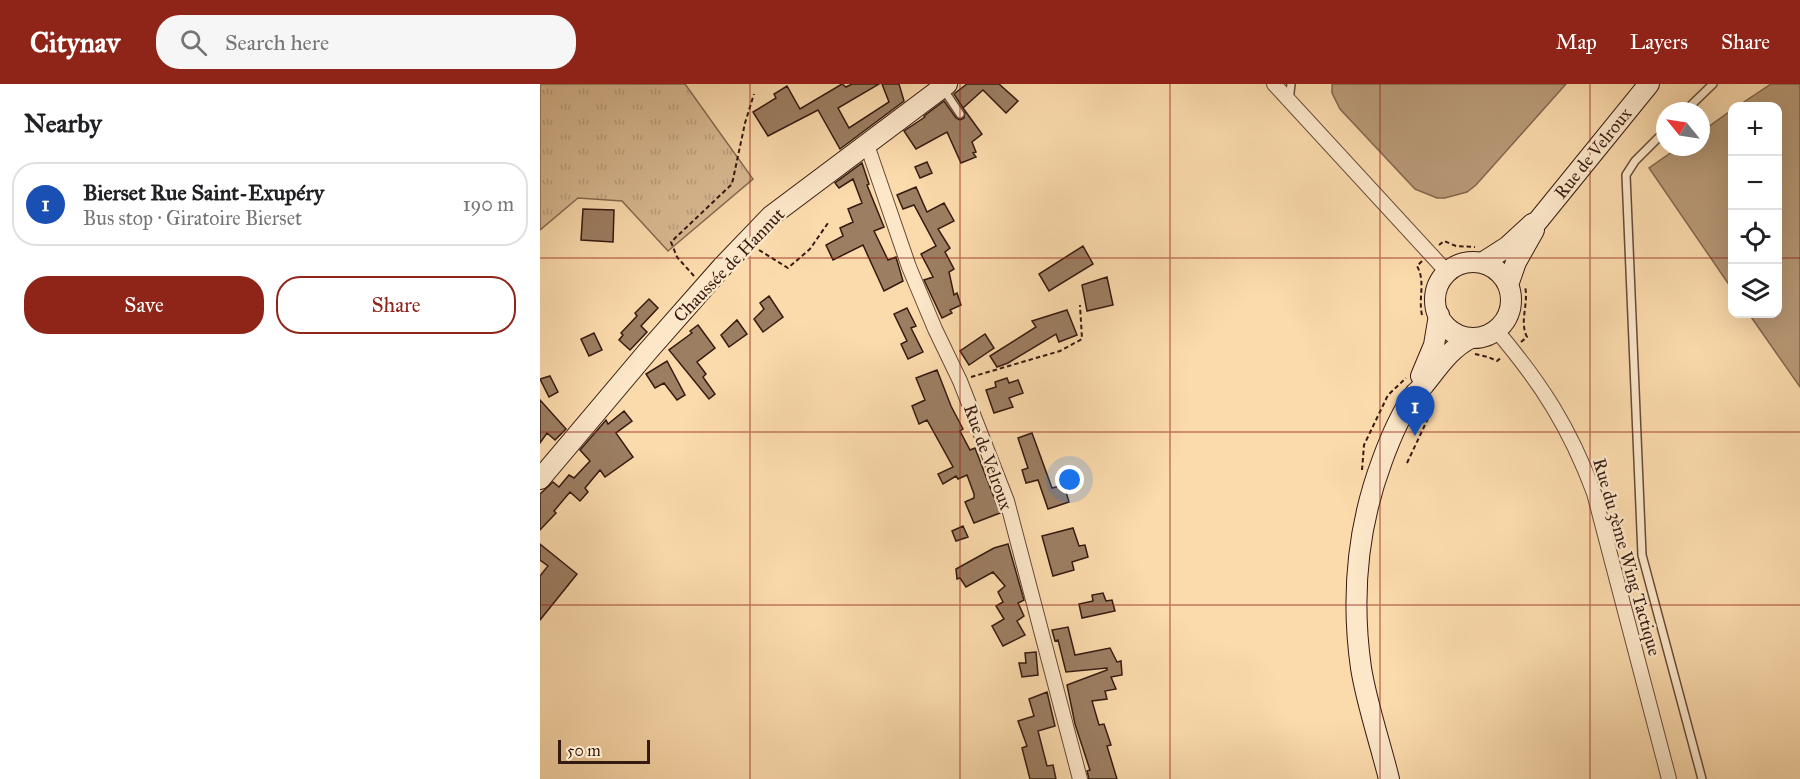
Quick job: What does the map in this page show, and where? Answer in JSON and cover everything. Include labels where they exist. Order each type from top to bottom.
[{"type":"street","points":[[1274,84],[1447,272]]},
{"type":"street","name":"Rue de Velroux","points":[[1479,255],[1498,254],[1537,222],[1649,84]]},
{"type":"street","name":"Chaussée de Hannut","points":[[540,478],[704,288],[771,216],[867,145],[923,92],[945,86]]},
{"type":"street","name":"Rue de Velroux","points":[[867,145],[909,267],[960,381],[1007,501],[1080,779]]},
{"type":"street","name":"Rue de Velroux","points":[[1517,283],[1516,262],[1537,222]]},
{"type":"street","points":[[1389,779],[1362,671],[1356,615],[1356,579],[1364,521],[1377,474],[1391,437],[1424,394],[1424,386],[1453,349],[1471,346],[1480,338],[1496,330],[1505,321],[1510,310],[1511,297],[1517,283],[1479,255],[1470,262],[1458,265],[1447,272],[1437,288],[1438,315],[1434,345],[1416,384],[1424,394]]},
{"type":"street","points":[[1438,315],[1452,331],[1471,346]]},
{"type":"street","name":"Rue du 3ème Wing Tactique","points":[[1496,330],[1550,400],[1569,432],[1585,467],[1594,493],[1670,779]]},
{"type":"lane","points":[[1289,101],[1292,84]]},
{"type":"lane","points":[[1694,102],[1713,84]]},
{"type":"lane","points":[[945,86],[960,114]]},
{"type":"lane","points":[[1656,140],[1635,161],[1626,175],[1642,555],[1702,779]]},
{"type":"path","points":[[704,288],[677,257],[670,242],[732,184],[745,123],[754,94]]},
{"type":"path","points":[[747,242],[788,268],[810,249],[828,223]]},
{"type":"path","points":[[1444,241],[1479,255]]},
{"type":"path","points":[[1517,283],[1527,305],[1523,328],[1527,337]]},
{"type":"path","points":[[960,381],[1060,351],[1082,339],[1080,305]]},
{"type":"path","points":[[1471,346],[1497,361]]},
{"type":"path","points":[[1407,463],[1431,412],[1424,394]]},
{"type":"green space","points":[[540,84],[685,84],[753,179],[668,251],[622,201],[578,198],[540,230]]},
{"type":"shaded area","points":[[1332,84],[1566,84],[1476,185],[1467,192],[1437,198],[1415,189],[1340,109],[1332,93]]},
{"type":"shaded area","points":[[1771,84],[1800,84],[1800,387],[1752,318],[1782,318],[1782,102],[1744,102]]},
{"type":"shaded area","points":[[1728,113],[1728,283],[1649,168],[1666,156],[1710,156],[1710,126]]},
{"type":"building","points":[[842,84],[846,87],[852,84],[879,84],[838,108],[849,128],[889,102],[882,84],[899,84],[904,101],[840,149],[818,110],[768,136],[753,112],[776,98],[774,94],[787,86],[800,109]]},
{"type":"building","points":[[967,84],[999,84],[1018,101],[1006,113],[983,90],[963,108],[954,94]]},
{"type":"building","points":[[944,101],[960,120],[964,118],[964,109],[982,134],[972,142],[976,152],[973,153],[976,157],[961,163],[947,132],[916,149],[904,131]]},
{"type":"building","points":[[927,162],[932,173],[920,178],[915,167]]},
{"type":"building","points":[[862,163],[869,184],[867,185],[884,227],[874,231],[888,260],[896,257],[903,281],[884,291],[863,245],[833,260],[826,245],[843,236],[840,228],[853,222],[848,209],[862,203],[853,179],[839,188],[835,183]]},
{"type":"building","points":[[916,187],[927,212],[944,203],[954,221],[938,229],[950,248],[945,252],[954,269],[949,272],[954,295],[957,293],[961,305],[950,310],[952,313],[942,318],[924,280],[933,277],[921,254],[936,246],[914,205],[903,209],[897,195]]},
{"type":"building","points":[[583,209],[614,210],[613,242],[581,240]]},
{"type":"building","points":[[1083,246],[1093,264],[1049,291],[1039,274]]},
{"type":"building","points":[[1107,277],[1113,305],[1087,311],[1082,285]]},
{"type":"building","points":[[769,296],[783,317],[763,332],[754,319],[764,309],[760,303]]},
{"type":"building","points":[[649,299],[658,308],[641,326],[647,332],[630,350],[619,340],[623,335],[621,333],[637,316],[635,313]]},
{"type":"building","points":[[907,308],[916,326],[911,328],[923,352],[908,359],[901,344],[907,341],[894,314]]},
{"type":"building","points":[[1067,310],[1077,335],[1059,342],[1056,334],[1008,363],[997,367],[990,356],[1036,327],[1032,321]]},
{"type":"building","points":[[737,320],[747,334],[729,347],[721,335]]},
{"type":"building","points":[[698,325],[715,348],[697,362],[706,374],[703,377],[715,394],[709,399],[669,350],[692,333],[690,331]]},
{"type":"building","points":[[594,333],[602,350],[589,356],[581,339]]},
{"type":"building","points":[[985,334],[994,348],[969,365],[960,351]]},
{"type":"building","points":[[667,361],[685,395],[677,400],[664,383],[655,388],[646,374]]},
{"type":"building","points":[[937,370],[963,429],[960,431],[970,450],[975,448],[1000,513],[974,523],[965,502],[974,498],[967,475],[958,479],[956,476],[943,484],[938,474],[953,467],[927,420],[919,424],[912,406],[925,400],[916,378]]},
{"type":"building","points":[[550,376],[558,392],[549,397],[540,379]]},
{"type":"building","points":[[1007,378],[1009,383],[1018,380],[1023,393],[1009,398],[1013,407],[994,413],[986,390],[996,387],[995,382]]},
{"type":"building","points":[[540,400],[566,429],[555,440],[547,433],[540,443]]},
{"type":"building","points":[[624,411],[632,421],[616,433],[633,457],[605,477],[600,470],[585,488],[588,492],[580,501],[570,492],[554,511],[556,513],[540,530],[540,494],[553,482],[559,487],[569,475],[574,478],[590,461],[580,450],[606,420],[608,424]]},
{"type":"building","points":[[1032,433],[1052,488],[1064,485],[1069,502],[1048,509],[1038,480],[1026,483],[1022,470],[1028,468],[1018,438]]},
{"type":"building","points":[[963,526],[968,537],[956,541],[952,531]]},
{"type":"building","points":[[1073,528],[1079,546],[1085,545],[1088,557],[1072,562],[1074,570],[1053,576],[1042,536]]},
{"type":"building","points":[[540,544],[577,574],[540,620],[540,576],[548,566],[540,560]]},
{"type":"building","points":[[1008,544],[1024,600],[1018,603],[1024,616],[1017,621],[1025,635],[1003,646],[992,626],[1004,619],[996,606],[1003,602],[998,592],[1005,586],[993,572],[966,587],[960,578],[957,579],[956,569],[994,548]]},
{"type":"building","points":[[1103,593],[1106,601],[1112,600],[1115,611],[1082,618],[1079,604],[1093,601],[1092,595]]},
{"type":"building","points":[[1068,627],[1075,655],[1110,648],[1117,662],[1121,661],[1122,675],[1111,677],[1116,689],[1105,691],[1107,699],[1092,701],[1099,725],[1104,724],[1111,745],[1107,746],[1117,779],[1089,779],[1087,771],[1090,770],[1075,724],[1067,685],[1107,670],[1107,668],[1066,672],[1058,640],[1055,641],[1052,630]]},
{"type":"building","points":[[1036,652],[1038,675],[1022,677],[1019,663],[1026,663],[1025,653]]},
{"type":"building","points":[[1047,692],[1055,726],[1038,731],[1047,766],[1053,765],[1056,779],[1030,779],[1022,748],[1027,746],[1018,721],[1034,716],[1029,699]]},
{"type":"place","name":"Bierset Rue Saint-Exupéry","points":[[1415,436]]}]
